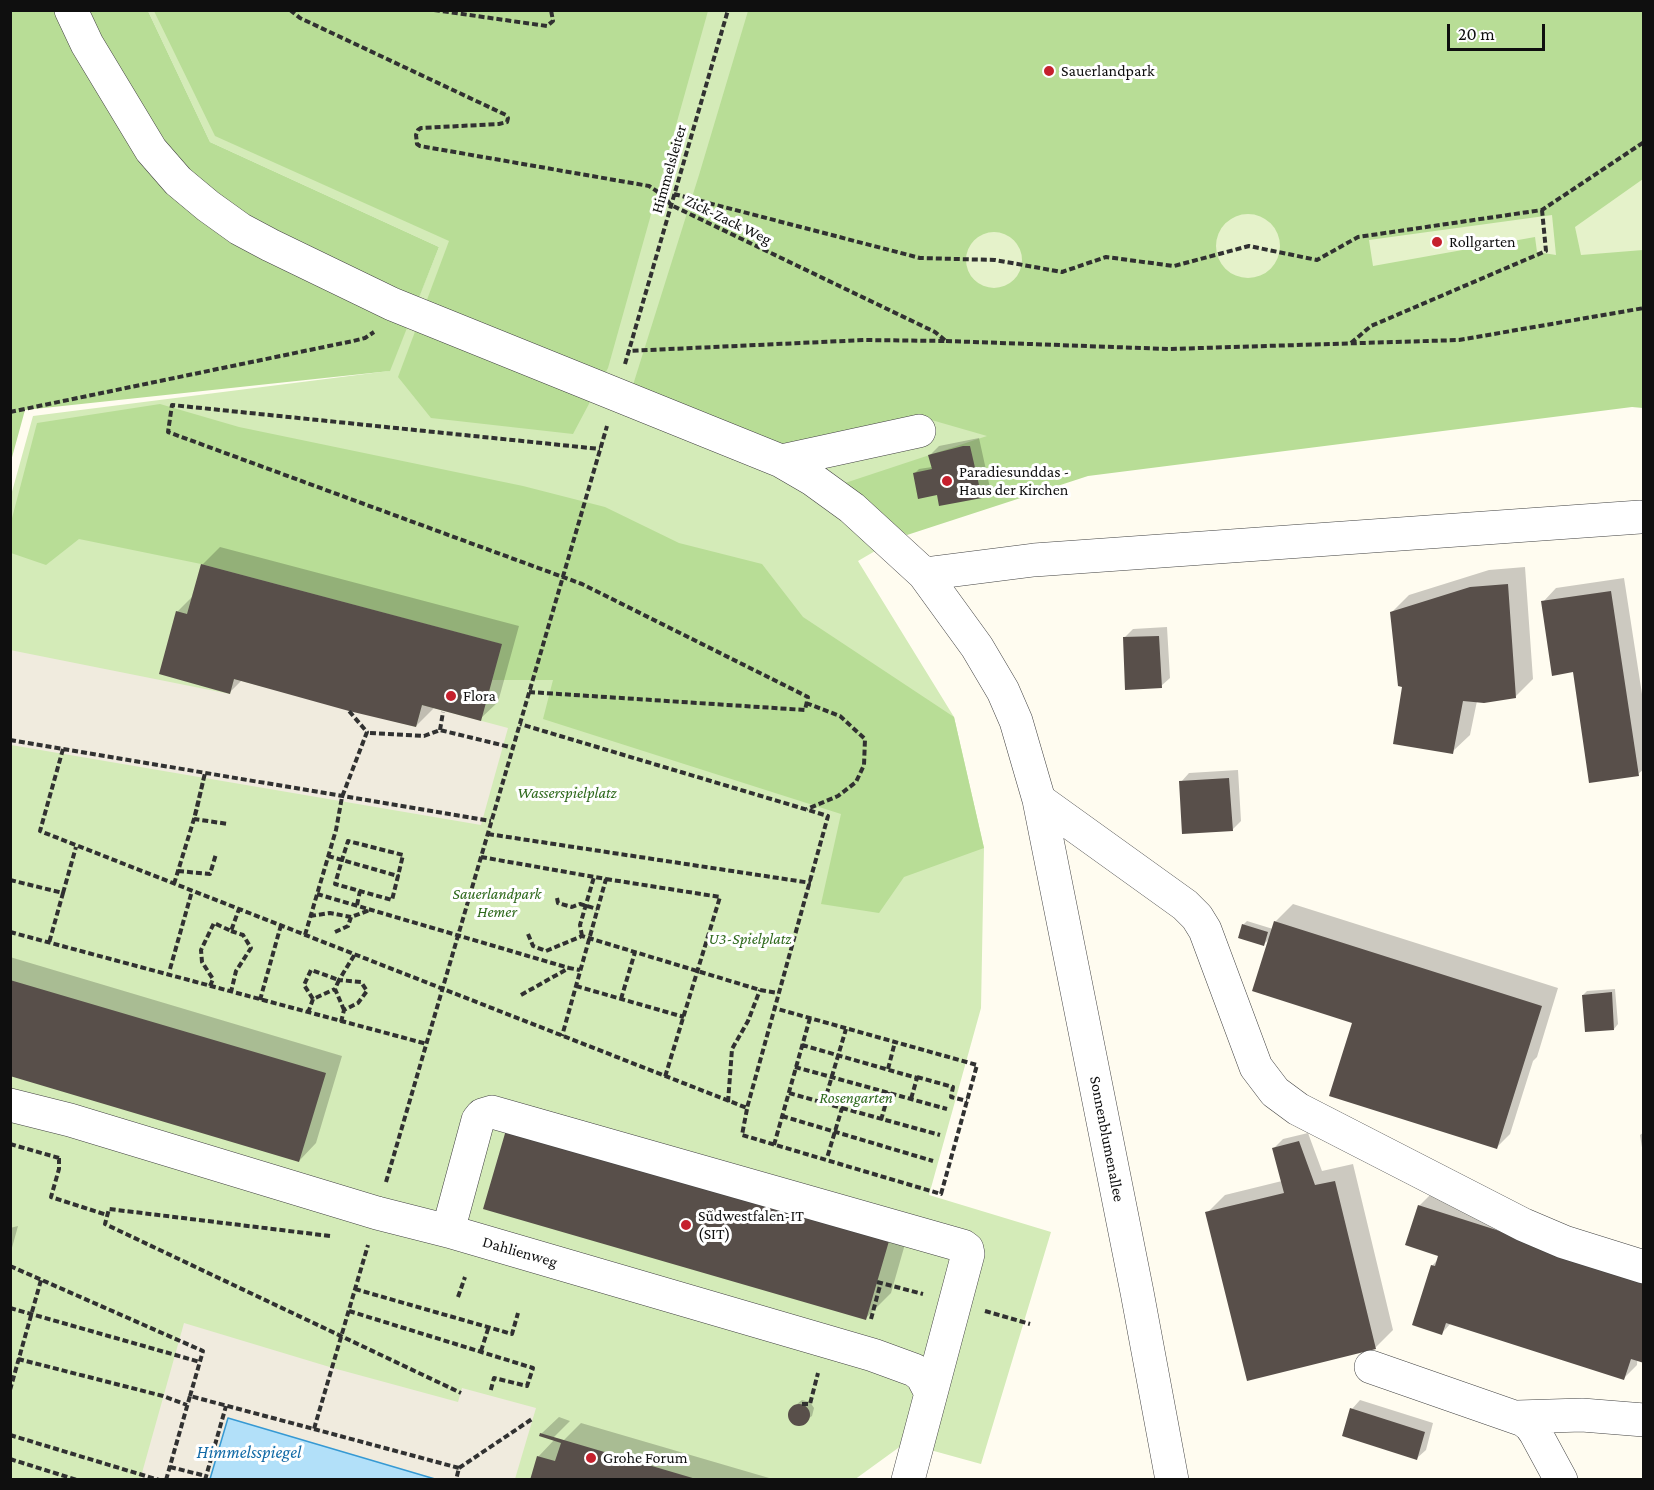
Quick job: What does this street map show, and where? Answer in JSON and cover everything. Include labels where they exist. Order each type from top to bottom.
[{"type":"lane","name":"Sonnenblumenallee","points":[[71,10],[87,44],[151,150],[178,181],[240,229],[392,304],[781,461],[812,479],[852,508],[924,574],[977,647],[1003,691],[1016,722],[1038,800],[1137,1292],[1172,1479]]},
{"type":"lane","points":[[781,461],[919,431]]},
{"type":"lane","points":[[924,574],[1034,560],[1640,517]]},
{"type":"lane","points":[[1038,800],[1177,899],[1197,917],[1205,930],[1256,1067],[1275,1092],[1298,1109],[1524,1225],[1554,1238],[1644,1267]]},
{"type":"lane","name":"Dahlienweg","points":[[10,1105],[70,1120],[377,1213],[448,1231],[908,1366],[922,1376],[931,1393]]},
{"type":"lane","points":[[448,1231],[478,1120],[482,1115],[492,1112],[963,1246],[967,1249],[968,1254],[908,1479]]},
{"type":"lane","points":[[1371,1367],[1518,1417],[1530,1425],[1535,1432],[1561,1479]]},
{"type":"lane","points":[[1518,1417],[1582,1415],[1644,1420]]},
{"type":"path","name":"Zick-Zack Weg","points":[[290,10],[300,18],[506,115],[508,118],[507,122],[499,124],[421,128],[416,135],[417,144],[420,146],[649,186],[664,195],[671,205],[935,332],[946,341]]},
{"type":"path","points":[[434,10],[547,26],[553,21],[551,10]]},
{"type":"path","name":"Himmelsleiter","points":[[633,335],[728,10]]},
{"type":"path","points":[[674,194],[920,258],[995,260],[1062,272],[1106,257],[1174,266],[1249,246],[1317,260],[1358,237],[1542,210],[1644,142]]},
{"type":"path","points":[[1351,343],[1371,326],[1546,251],[1542,210]]},
{"type":"path","points":[[628,351],[865,340],[1169,349],[1460,340],[1644,308]]},
{"type":"path","points":[[10,412],[353,341]]},
{"type":"path","points":[[529,692],[805,710],[808,697],[582,584],[168,432],[172,405],[600,449]]},
{"type":"path","points":[[314,1429],[590,483]]},
{"type":"path","points":[[806,703],[840,716],[865,739],[864,765],[856,782],[838,796],[806,810]]},
{"type":"path","points":[[305,935],[328,856],[342,796],[367,732],[348,711]]},
{"type":"path","points":[[440,730],[443,712]]},
{"type":"path","points":[[520,724],[828,816],[811,883],[778,993],[747,1108],[742,1135],[941,1194],[977,1065],[774,1008]]},
{"type":"path","points":[[370,733],[424,736],[440,730],[513,748]]},
{"type":"path","points":[[10,740],[491,821]]},
{"type":"path","points":[[63,749],[40,831],[747,1108]]},
{"type":"path","points":[[174,884],[205,773]]},
{"type":"path","points":[[194,819],[228,824]]},
{"type":"path","points":[[488,834],[811,883]]},
{"type":"path","points":[[348,841],[403,855],[392,900],[335,884],[342,860],[348,841]]},
{"type":"path","points":[[49,943],[76,847]]},
{"type":"path","points":[[178,872],[210,874],[216,854]]},
{"type":"path","points":[[328,856],[398,876]]},
{"type":"path","points":[[481,857],[720,897],[665,1077]]},
{"type":"path","points":[[582,936],[580,925],[594,877]]},
{"type":"path","points":[[562,1036],[606,879]]},
{"type":"path","points":[[10,880],[63,893]]},
{"type":"path","points":[[170,969],[192,891]]},
{"type":"path","points":[[357,905],[360,891]]},
{"type":"path","points":[[317,894],[458,937],[580,970]]},
{"type":"path","points":[[557,898],[558,903],[572,907],[580,904],[597,909]]},
{"type":"path","points":[[231,932],[238,909]]},
{"type":"path","points":[[310,916],[330,913],[351,917],[370,909]]},
{"type":"path","points":[[334,932],[348,926],[351,917]]},
{"type":"path","points":[[210,986],[213,979],[202,962],[201,950],[214,924],[243,935],[251,948],[236,971],[231,992]]},
{"type":"path","points":[[260,1000],[281,925]]},
{"type":"path","points":[[10,933],[427,1044]]},
{"type":"path","points":[[528,934],[533,946],[546,951],[582,936],[760,990],[778,993]]},
{"type":"path","points":[[621,999],[634,952]]},
{"type":"path","points":[[308,1013],[313,999],[335,989],[355,954]]},
{"type":"path","points":[[520,995],[569,968]]},
{"type":"path","points":[[313,999],[304,985],[311,970],[339,980],[361,982],[367,991],[358,1003],[344,1010]]},
{"type":"path","points":[[576,986],[684,1017]]},
{"type":"path","points":[[335,989],[344,1010],[341,1022]]},
{"type":"path","points":[[728,1102],[732,1049],[748,1021],[760,990]]},
{"type":"path","points":[[774,1145],[810,1018]]},
{"type":"path","points":[[824,1103],[846,1028]]},
{"type":"path","points":[[888,1069],[895,1042]]},
{"type":"path","points":[[802,1045],[917,1078],[911,1099]]},
{"type":"path","points":[[795,1067],[947,1109]]},
{"type":"path","points":[[917,1077],[953,1087],[951,1097],[967,1101]]},
{"type":"path","points":[[881,1120],[889,1092]]},
{"type":"path","points":[[788,1093],[940,1136]]},
{"type":"path","points":[[827,1158],[842,1108]]},
{"type":"path","points":[[782,1116],[933,1161]]},
{"type":"path","points":[[59,1158],[51,1197],[107,1215]]},
{"type":"path","points":[[334,1236],[109,1209],[105,1224],[461,1393]]},
{"type":"path","points":[[10,1266],[203,1352],[166,1479]]},
{"type":"path","points":[[458,1297],[465,1277]]},
{"type":"path","points":[[10,1390],[41,1280]]},
{"type":"path","points":[[869,1325],[879,1282],[925,1294]]},
{"type":"path","points":[[355,1289],[488,1329],[512,1334],[518,1313]]},
{"type":"path","points":[[10,1308],[200,1362]]},
{"type":"path","points":[[349,1311],[533,1368],[528,1386],[494,1378],[490,1393]]},
{"type":"path","points":[[983,1311],[1030,1324]]},
{"type":"path","points":[[481,1351],[488,1329]]},
{"type":"path","points":[[802,1404],[810,1404],[826,1341]]},
{"type":"path","points":[[18,1359],[163,1396],[187,1405]]},
{"type":"path","points":[[190,1396],[459,1468]]},
{"type":"path","points":[[170,1467],[205,1478],[226,1406]]},
{"type":"path","points":[[456,1479],[459,1468],[532,1419]]},
{"type":"path","points":[[10,1435],[159,1479]]},
{"type":"path","points":[[10,1460],[77,1479]]},
{"type":"green space","points":[[11,11],[148,11],[210,142],[439,247],[390,371],[25,410],[11,461]]},
{"type":"green space","name":"Sauerlandpark Hemer","points":[[148,11],[1643,11],[1039,455],[858,561],[954,717],[984,848],[981,1008],[929,1195],[1051,1232],[981,1464],[905,1443],[854,1480],[11,1480],[10,499],[33,416],[389,371],[439,247],[210,142]]},
{"type":"green space","points":[[154,11],[708,11],[608,368],[573,434],[431,418],[398,377],[449,241],[215,136]]},
{"type":"green space","points":[[748,11],[1643,11],[1643,408],[1632,407],[1088,476],[907,535],[845,483],[987,436],[928,419],[779,451],[633,385]]},
{"type":"green space","points":[[1643,179],[1643,250],[1581,255],[1575,227]]},
{"type":"green space","points":[[1248,214],[1260,216],[1271,223],[1278,234],[1280,246],[1278,258],[1271,269],[1260,276],[1248,278],[1236,276],[1225,269],[1218,258],[1216,246],[1218,234],[1225,223],[1236,216]]},
{"type":"green space","name":"Rollgarten","points":[[1552,215],[1556,255],[1537,252],[1535,237],[1373,266],[1369,240]]},
{"type":"green space","points":[[994,232],[1014,240],[1022,260],[1014,280],[994,288],[974,280],[966,260],[974,240]]},
{"type":"green space","points":[[160,404],[239,427],[523,486],[605,507],[679,543],[762,564],[803,617],[954,717],[984,848],[904,877],[879,913],[821,904],[841,814],[543,719],[553,680],[492,680],[501,644],[201,564],[79,539],[46,565],[11,553],[11,522],[37,423]]},
{"type":"shaded area","points":[[10,650],[230,694],[234,679],[416,727],[422,705],[508,728],[481,825],[11,745]]},
{"type":"shaded area","points":[[184,1323],[333,1368],[458,1402],[462,1388],[536,1408],[515,1479],[140,1480]]},
{"type":"water","name":"Himmelsspiegel","points":[[228,1418],[435,1479],[210,1479]]},
{"type":"building","points":[[970,446],[982,498],[939,506],[937,495],[918,499],[913,473],[932,469],[928,455]]},
{"type":"building","points":[[201,564],[502,644],[481,721],[422,705],[416,727],[234,679],[230,694],[159,674],[176,611],[187,614]]},
{"type":"building","points":[[1508,584],[1516,698],[1484,703],[1463,701],[1453,754],[1393,744],[1402,687],[1398,686],[1390,612],[1470,587]]},
{"type":"building","points":[[1611,591],[1639,776],[1589,783],[1573,672],[1552,676],[1541,601]]},
{"type":"building","points":[[1159,636],[1162,688],[1125,690],[1123,637]]},
{"type":"building","points":[[1229,778],[1233,831],[1182,834],[1179,781]]},
{"type":"building","points":[[1274,921],[1542,1006],[1497,1149],[1329,1096],[1352,1023],[1252,991]]},
{"type":"building","points":[[1242,924],[1268,932],[1264,946],[1238,938]]},
{"type":"building","points":[[10,980],[326,1073],[299,1162],[10,1076]]},
{"type":"building","points":[[1612,992],[1614,1030],[1585,1032],[1582,995]]},
{"type":"building","name":"Südwestfalen-IT (SIT)","points":[[506,1130],[889,1241],[866,1320],[483,1209]]},
{"type":"building","points":[[1299,1141],[1315,1185],[1335,1181],[1376,1349],[1247,1381],[1205,1212],[1284,1193],[1272,1148]]},
{"type":"building","points":[[1418,1205],[1644,1277],[1644,1363],[1631,1359],[1624,1380],[1446,1323],[1442,1335],[1412,1325],[1431,1265],[1435,1266],[1438,1256],[1405,1245]]},
{"type":"building","points":[[799,1404],[807,1407],[810,1415],[807,1423],[799,1426],[791,1423],[788,1415],[791,1407]]},
{"type":"building","points":[[1350,1408],[1425,1432],[1417,1460],[1342,1436]]},
{"type":"building","name":"Grohe Forum","points":[[540,1433],[696,1480],[530,1480],[537,1456],[555,1461],[561,1443],[539,1436]]},
{"type":"place","name":"Sauerlandpark","points":[[1049,71]]},
{"type":"place","name":"Rollgarten","points":[[1437,242]]},
{"type":"place","name":"Paradiesunddas - Haus der Kirchen","points":[[947,481]]},
{"type":"place","name":"Flora","points":[[451,696]]},
{"type":"place","name":"Südwestfalen-IT (SIT)","points":[[686,1225]]},
{"type":"place","name":"Grohe Forum","points":[[591,1458]]},
{"type":"park label","name":"Wasserspielplatz","points":[[567,793]]},
{"type":"park label","name":"U3-Spielplatz","points":[[750,939]]},
{"type":"park label","name":"Rosengarten","points":[[856,1098]]}]
